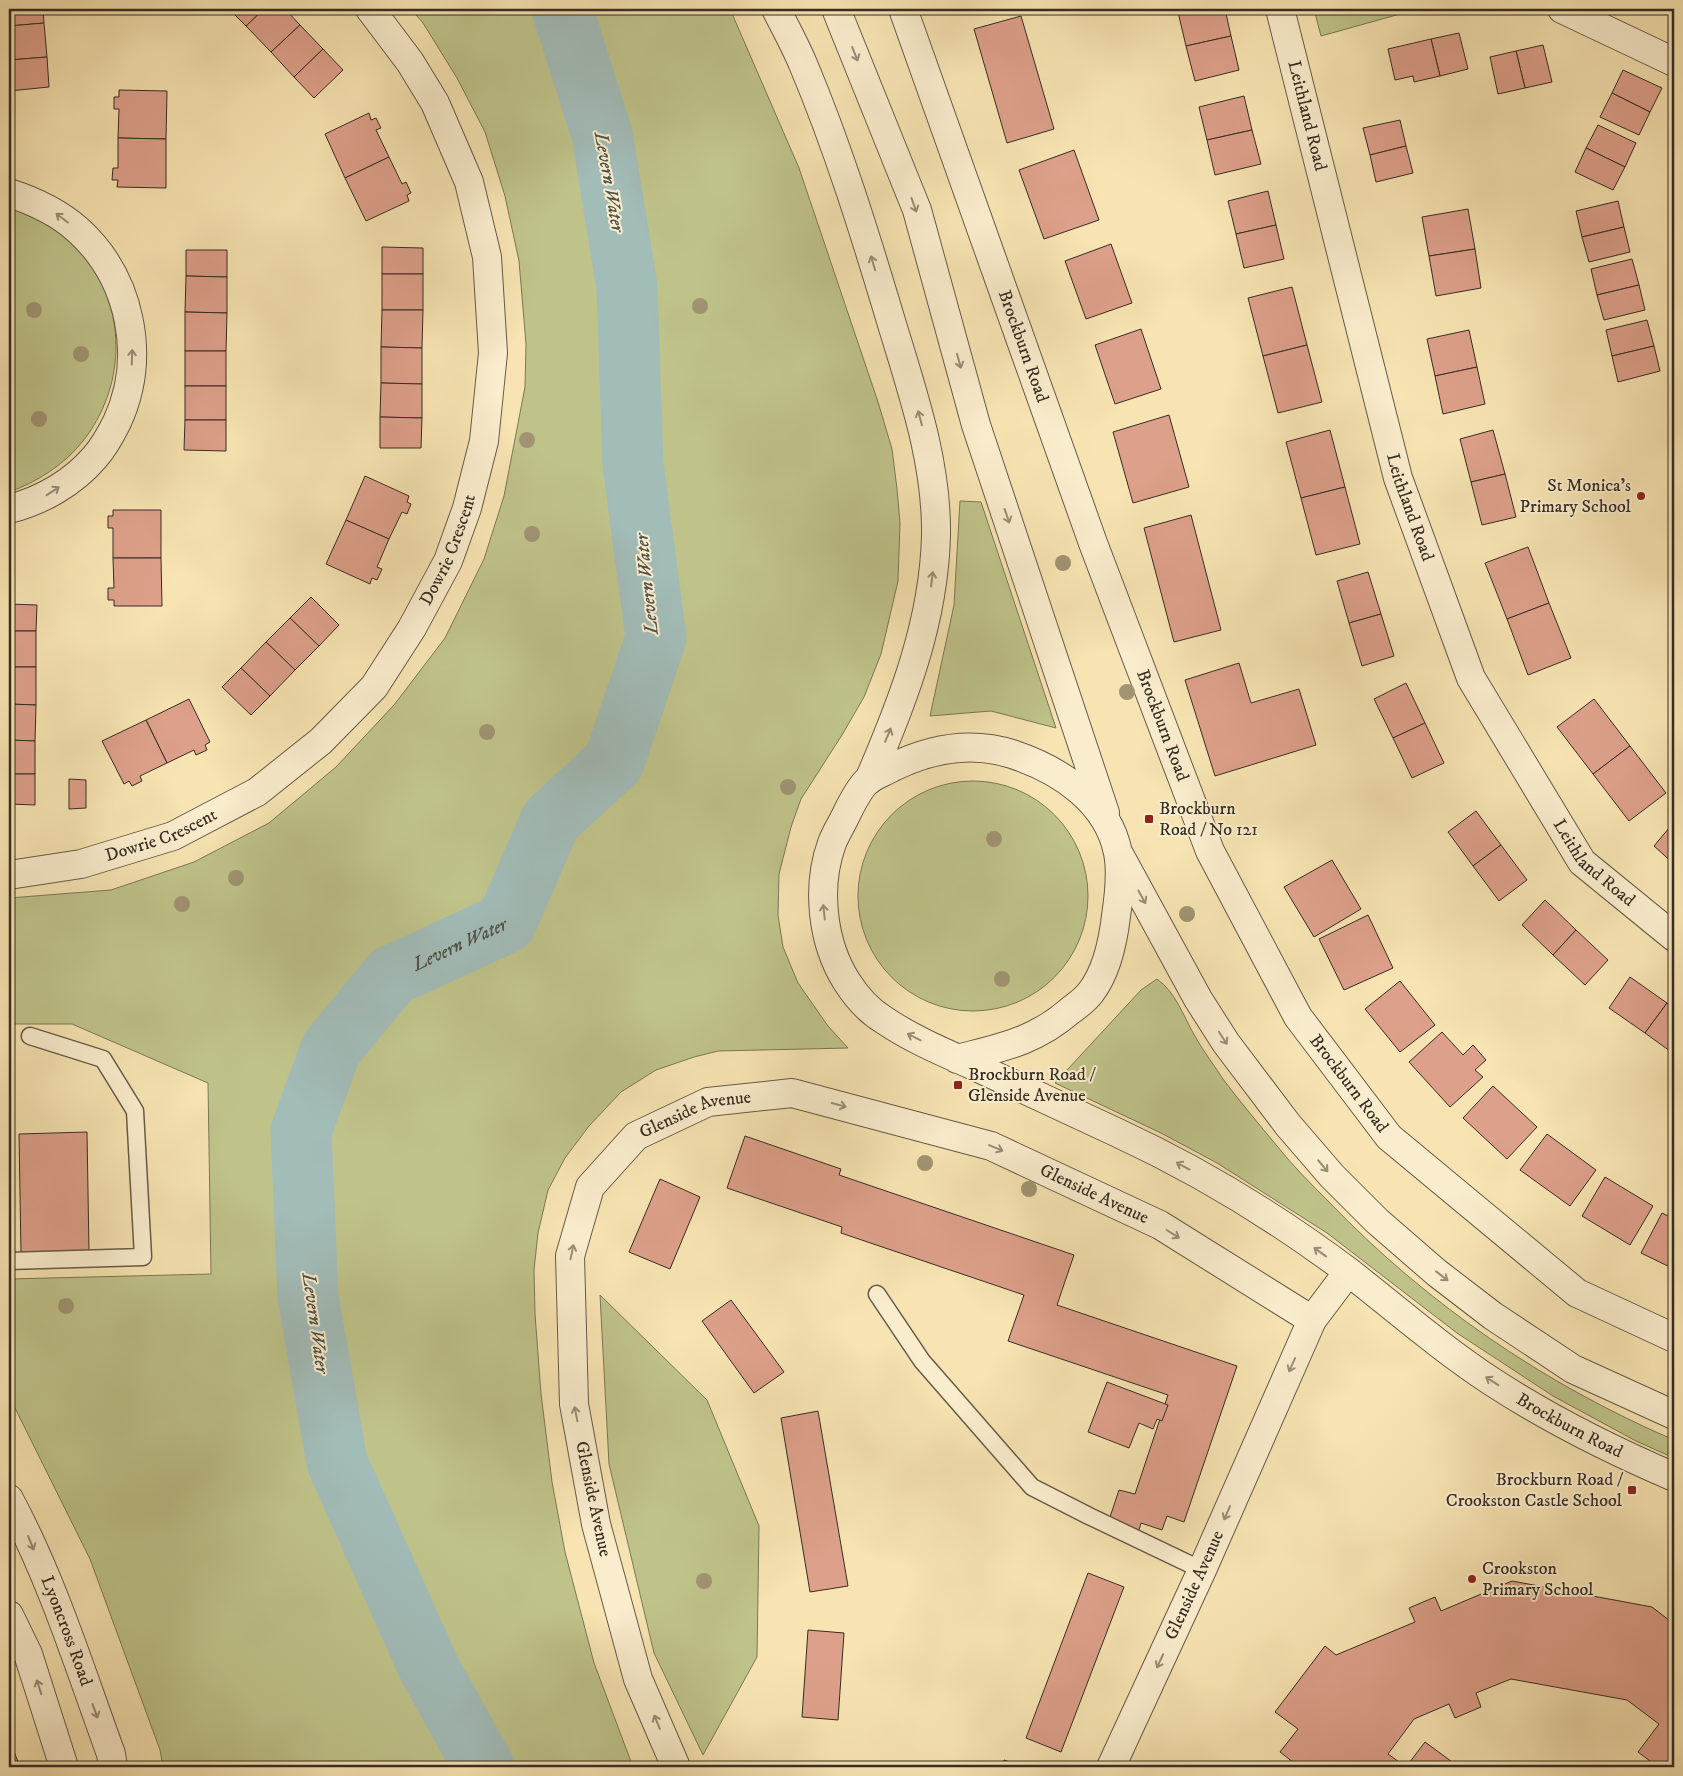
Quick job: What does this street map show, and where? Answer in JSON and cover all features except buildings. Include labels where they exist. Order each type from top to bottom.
[{"type":"street","name":"Dowrie Crescent","points":[[9,875],[81,864],[173,836],[257,792],[321,741],[374,687],[412,628],[448,561],[467,508],[484,441],[493,353],[487,257],[469,182],[435,103],[410,62],[370,9]]},
{"type":"street","points":[[776,9],[802,62],[859,216],[921,419],[931,466],[936,535],[930,595],[923,633],[895,718],[868,780]]},
{"type":"street","points":[[836,9],[917,210],[976,425],[1115,842],[1118,903],[1113,938],[1105,967],[1091,992],[1048,1028],[1020,1043],[957,1058]]},
{"type":"street","name":"Brockburn Road","points":[[903,9],[1093,543],[1210,852],[1298,1017],[1389,1137],[1577,1293],[1674,1338]]},
{"type":"street","name":"Leithland Road","points":[[1280,9],[1398,478],[1471,678],[1582,862],[1674,937]]},
{"type":"street","points":[[1562,9],[1674,62]]},
{"type":"street","points":[[9,192],[31,200],[56,213],[78,230],[97,250],[112,273],[124,299],[130,326],[132,354],[130,382],[123,409],[111,435],[95,457],[53,492],[28,504],[9,509]]},
{"type":"street","points":[[868,780],[905,762],[932,752],[964,747],[1000,750],[1030,760],[1056,772],[1096,806],[1198,999],[1226,1043],[1288,1125],[1332,1176],[1377,1221],[1437,1273],[1493,1316],[1573,1369],[1674,1415]]},
{"type":"street","name":"Brockburn Road","points":[[868,780],[851,804],[831,845],[825,874],[823,908],[835,959],[847,982],[861,1000],[882,1020],[957,1058],[1147,1147],[1197,1174],[1259,1210],[1348,1272],[1445,1348],[1492,1382],[1544,1414],[1610,1448],[1674,1477]]},
{"type":"street","name":"Glenside Avenue","points":[[676,1767],[638,1679],[596,1524],[574,1404],[570,1256],[590,1186],[636,1136],[708,1102],[792,1092],[991,1146],[1160,1225],[1312,1320]]},
{"type":"street","name":"Glenside Avenue","points":[[1111,1767],[1202,1570],[1312,1320],[1348,1272]]},
{"type":"street","name":"Lyoncross Road","points":[[9,1499],[25,1529],[65,1626],[111,1754],[113,1767]]},
{"type":"street","points":[[9,1615],[28,1654],[64,1767]]},
{"type":"lane","points":[[9,1261],[143,1257],[135,1111],[103,1059],[30,1036]]},
{"type":"lane","points":[[877,1294],[922,1361],[1032,1487],[1202,1570]]},
{"type":"green space","points":[[411,9],[730,9],[799,168],[892,449],[900,523],[898,581],[881,654],[864,697],[801,799],[791,827],[779,874],[778,915],[783,947],[798,983],[828,1026],[848,1048],[718,1051],[656,1070],[621,1092],[589,1126],[565,1158],[548,1190],[538,1233],[534,1270],[541,1394],[552,1482],[565,1552],[594,1663],[633,1767],[163,1767],[160,1750],[90,1559],[9,1396],[9,1279],[211,1274],[208,1083],[72,1024],[9,1024],[9,898],[111,890],[194,862],[269,823],[336,767],[394,705],[445,638],[484,559],[504,496],[525,387],[526,344],[519,261],[505,196],[485,132],[457,78],[423,23]]},
{"type":"green space","points":[[1314,9],[1418,9],[1321,36]]},
{"type":"green space","points":[[9,206],[31,212],[73,241],[80,249],[101,282],[110,305],[115,328],[116,352],[107,399],[97,421],[83,441],[76,450],[49,472],[9,492]]},
{"type":"green space","points":[[960,501],[981,502],[1056,728],[991,711],[930,716],[954,605]]},
{"type":"green space","points":[[973,781],[1006,786],[1017,790],[1046,807],[1062,823],[1074,842],[1083,863],[1088,896],[1083,929],[1079,940],[1062,969],[1046,985],[1027,997],[1006,1006],[973,1011],[940,1006],[929,1002],[900,985],[884,969],[872,950],[863,929],[858,896],[863,863],[867,852],[884,823],[900,807],[919,795],[940,786]]},
{"type":"green space","points":[[1157,979],[1164,984],[1175,998],[1202,1048],[1243,1105],[1296,1168],[1367,1239],[1447,1307],[1534,1367],[1579,1394],[1674,1440],[1674,1458],[1636,1441],[1553,1396],[1457,1333],[1327,1233],[1217,1163],[1161,1133],[1055,1083],[1141,990]]},
{"type":"green space","points":[[600,1295],[707,1400],[759,1526],[757,1657],[703,1755],[654,1653],[609,1464]]},
{"type":"waterway","name":"Levern Water","points":[[484,1767],[429,1668],[337,1462],[308,1297],[301,1131],[331,1049],[391,976],[506,923],[551,820],[614,762],[656,638],[633,465],[627,287],[602,134],[562,9]]},
{"type":"place","name":"St Monica's Primary School","points":[[1641,496]]},
{"type":"place","name":"Brockburn Road / No 121","points":[[1149,819]]},
{"type":"place","name":"Brockburn Road / Glenside Avenue","points":[[958,1085]]},
{"type":"place","name":"Brockburn Road / Crookston Castle School","points":[[1632,1490]]},
{"type":"place","name":"Crookston Primary School","points":[[1472,1579]]}]
